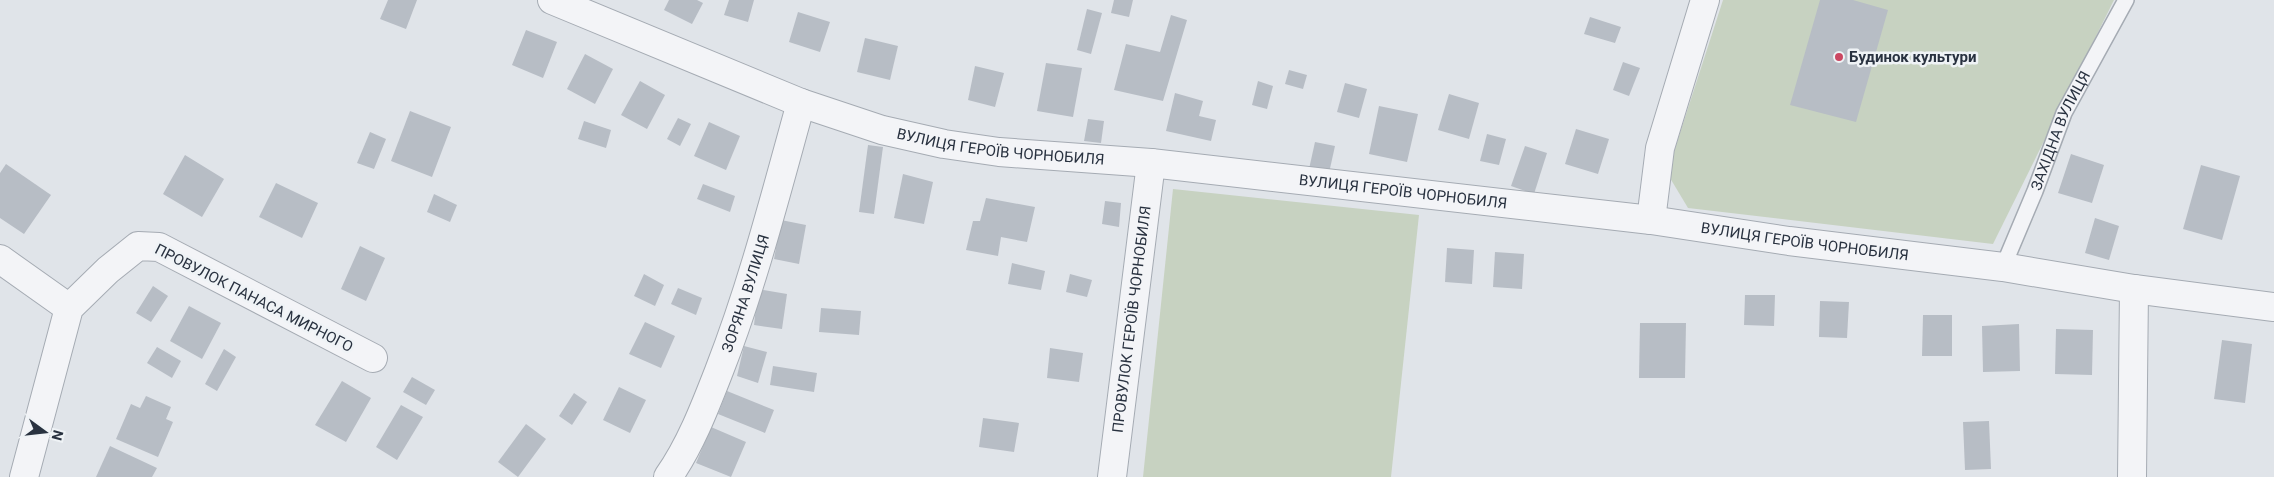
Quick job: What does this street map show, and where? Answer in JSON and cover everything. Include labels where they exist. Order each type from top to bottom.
[{"type":"street","name":"ВУЛИЦЯ ГЕРОЇВ ЧОРНОБИЛЯ","points":[[552,0],[801,103],[882,130],[944,144],[999,152],[1151,163],[1651,220],[1789,241],[2003,267],[2134,290],[2274,306]]},
{"type":"street","points":[[1651,220],[1660,148],[1705,0]]},
{"type":"street","name":"ЗОРЯНА ВУЛИЦЯ","points":[[668,477],[678,463],[710,394],[742,312],[801,103]]},
{"type":"street","name":"ПРОВУЛОК ГЕРОЇВ ЧОРНОБИЛЯ","points":[[1112,477],[1151,163]]},
{"type":"street","name":"ПРОВУЛОК ПАНАСА МИРНОГО","points":[[69,308],[131,250],[152,245],[373,358]]},
{"type":"street","points":[[0,259],[69,308],[24,477]]},
{"type":"street","points":[[2132,477],[2134,290]]},
{"type":"lane","name":"ЗАХІДНА ВУЛИЦЯ","points":[[2003,267],[2035,191],[2064,113],[2126,0]]},
{"type":"green space","points":[[1723,0],[2114,0],[1993,244],[1688,208],[1667,173]]},
{"type":"green space","points":[[1173,189],[1419,215],[1391,477],[1143,477]]},
{"type":"building","points":[[388,0],[417,0],[406,29],[380,19]]},
{"type":"building","points":[[669,0],[697,0],[703,3],[692,24],[664,10]]},
{"type":"building","points":[[729,0],[754,0],[748,22],[724,15]]},
{"type":"building","points":[[1114,0],[1133,0],[1129,17],[1111,13]]},
{"type":"building","name":"Будинок культури","points":[[1820,0],[1853,0],[1888,10],[1856,122],[1790,105]]},
{"type":"building","points":[[1087,9],[1102,13],[1091,54],[1077,50]]},
{"type":"building","points":[[798,12],[830,22],[820,52],[789,42]]},
{"type":"building","points":[[1171,15],[1187,20],[1163,101],[1114,90],[1126,44],[1160,52]]},
{"type":"building","points":[[1590,17],[1621,27],[1615,43],[1584,34]]},
{"type":"building","points":[[526,30],[557,42],[543,78],[512,65]]},
{"type":"building","points":[[865,38],[898,46],[890,80],[857,72]]},
{"type":"building","points":[[585,54],[613,69],[595,104],[567,89]]},
{"type":"building","points":[[1623,62],[1640,68],[1629,96],[1613,90]]},
{"type":"building","points":[[1046,63],[1082,68],[1073,117],[1037,111]]},
{"type":"building","points":[[975,66],[1004,73],[995,107],[968,100]]},
{"type":"building","points":[[1289,70],[1307,75],[1303,89],[1285,84]]},
{"type":"building","points":[[640,81],[665,95],[647,129],[621,115]]},
{"type":"building","points":[[1258,81],[1273,86],[1267,109],[1252,105]]},
{"type":"building","points":[[1345,83],[1367,89],[1359,118],[1337,112]]},
{"type":"building","points":[[1175,93],[1203,101],[1199,116],[1216,120],[1211,141],[1166,131]]},
{"type":"building","points":[[1449,94],[1479,103],[1469,139],[1438,130]]},
{"type":"building","points":[[1379,106],[1418,114],[1407,162],[1369,154]]},
{"type":"building","points":[[410,111],[451,127],[432,177],[391,161]]},
{"type":"building","points":[[678,118],[691,124],[680,146],[667,139]]},
{"type":"building","points":[[1088,119],[1104,121],[1101,143],[1084,141]]},
{"type":"building","points":[[584,121],[611,130],[606,148],[578,139]]},
{"type":"building","points":[[709,122],[740,136],[726,170],[694,156]]},
{"type":"building","points":[[1576,129],[1609,139],[1598,174],[1565,164]]},
{"type":"building","points":[[370,132],[386,139],[374,169],[357,163]]},
{"type":"building","points":[[1487,134],[1506,139],[1499,165],[1480,161]]},
{"type":"building","points":[[1315,142],[1335,146],[1329,173],[1309,169]]},
{"type":"building","points":[[868,145],[883,147],[874,214],[859,212]]},
{"type":"building","points":[[1525,146],[1547,153],[1534,194],[1511,186]]},
{"type":"building","points":[[2071,154],[2104,165],[2092,203],[2058,193]]},
{"type":"building","points":[[185,155],[224,179],[202,217],[163,194]]},
{"type":"building","points":[[6,164],[51,195],[24,234],[0,218],[0,173]]},
{"type":"building","points":[[2201,165],[2240,176],[2222,240],[2183,229]]},
{"type":"building","points":[[903,174],[933,182],[924,224],[894,218]]},
{"type":"building","points":[[276,183],[318,203],[302,238],[259,217]]},
{"type":"building","points":[[703,184],[735,196],[730,212],[697,199]]},
{"type":"building","points":[[434,194],[457,205],[450,222],[427,212]]},
{"type":"building","points":[[986,198],[1035,207],[1027,242],[1001,237],[998,256],[966,250],[973,221],[980,221]]},
{"type":"building","points":[[1105,201],[1121,203],[1119,227],[1102,224]]},
{"type":"building","points":[[2095,218],[2119,226],[2109,260],[2085,253]]},
{"type":"building","points":[[781,220],[806,225],[799,264],[774,259]]},
{"type":"building","points":[[360,246],[385,258],[366,301],[341,289]]},
{"type":"building","points":[[1447,248],[1474,250],[1472,284],[1445,282]]},
{"type":"building","points":[[1495,252],[1524,254],[1522,289],[1493,287]]},
{"type":"building","points":[[1012,263],[1045,271],[1041,290],[1008,284]]},
{"type":"building","points":[[644,274],[664,285],[655,306],[634,296]]},
{"type":"building","points":[[1070,274],[1092,280],[1087,297],[1066,292]]},
{"type":"building","points":[[153,286],[168,296],[151,322],[136,313]]},
{"type":"building","points":[[678,288],[702,298],[696,315],[671,304]]},
{"type":"building","points":[[758,289],[787,294],[782,329],[754,325]]},
{"type":"building","points":[[1745,295],[1775,295],[1774,326],[1744,325]]},
{"type":"building","points":[[1820,301],[1849,302],[1847,338],[1819,337]]},
{"type":"building","points":[[189,306],[221,323],[202,359],[170,341]]},
{"type":"building","points":[[821,308],[861,311],[859,335],[819,332]]},
{"type":"building","points":[[1923,315],[1952,315],[1952,356],[1922,356]]},
{"type":"building","points":[[645,322],[675,336],[661,368],[629,354]]},
{"type":"building","points":[[1640,323],[1686,323],[1685,378],[1639,378]]},
{"type":"building","points":[[2019,324],[2020,371],[1983,372],[1982,326]]},
{"type":"building","points":[[2056,329],[2093,330],[2092,375],[2055,374]]},
{"type":"building","points":[[2222,340],[2252,344],[2245,403],[2214,399]]},
{"type":"building","points":[[744,346],[767,352],[758,383],[737,376]]},
{"type":"building","points":[[157,347],[181,361],[172,378],[147,363]]},
{"type":"building","points":[[1050,348],[1083,353],[1079,382],[1047,378]]},
{"type":"building","points":[[224,349],[236,357],[217,391],[205,384]]},
{"type":"building","points":[[773,366],[817,373],[814,392],[770,385]]},
{"type":"building","points":[[412,377],[435,390],[426,405],[403,392]]},
{"type":"building","points":[[342,381],[371,398],[346,442],[315,425]]},
{"type":"building","points":[[619,387],[646,400],[630,433],[603,420]]},
{"type":"building","points":[[727,391],[774,410],[765,433],[718,414]]},
{"type":"building","points":[[574,393],[587,402],[572,425],[559,416]]},
{"type":"building","points":[[146,396],[171,407],[166,419],[173,422],[158,457],[116,439],[131,404],[140,408]]},
{"type":"building","points":[[401,405],[423,417],[397,460],[376,447]]},
{"type":"building","points":[[983,418],[1019,423],[1014,452],[979,447]]},
{"type":"building","points":[[1989,421],[1991,469],[1965,470],[1963,422]]},
{"type":"building","points":[[526,424],[546,439],[518,477],[498,462]]},
{"type":"building","points":[[711,427],[746,442],[731,477],[696,463]]},
{"type":"building","points":[[110,446],[157,468],[152,477],[96,477]]},
{"type":"place","name":"Будинок культури","points":[[1839,57]]}]
